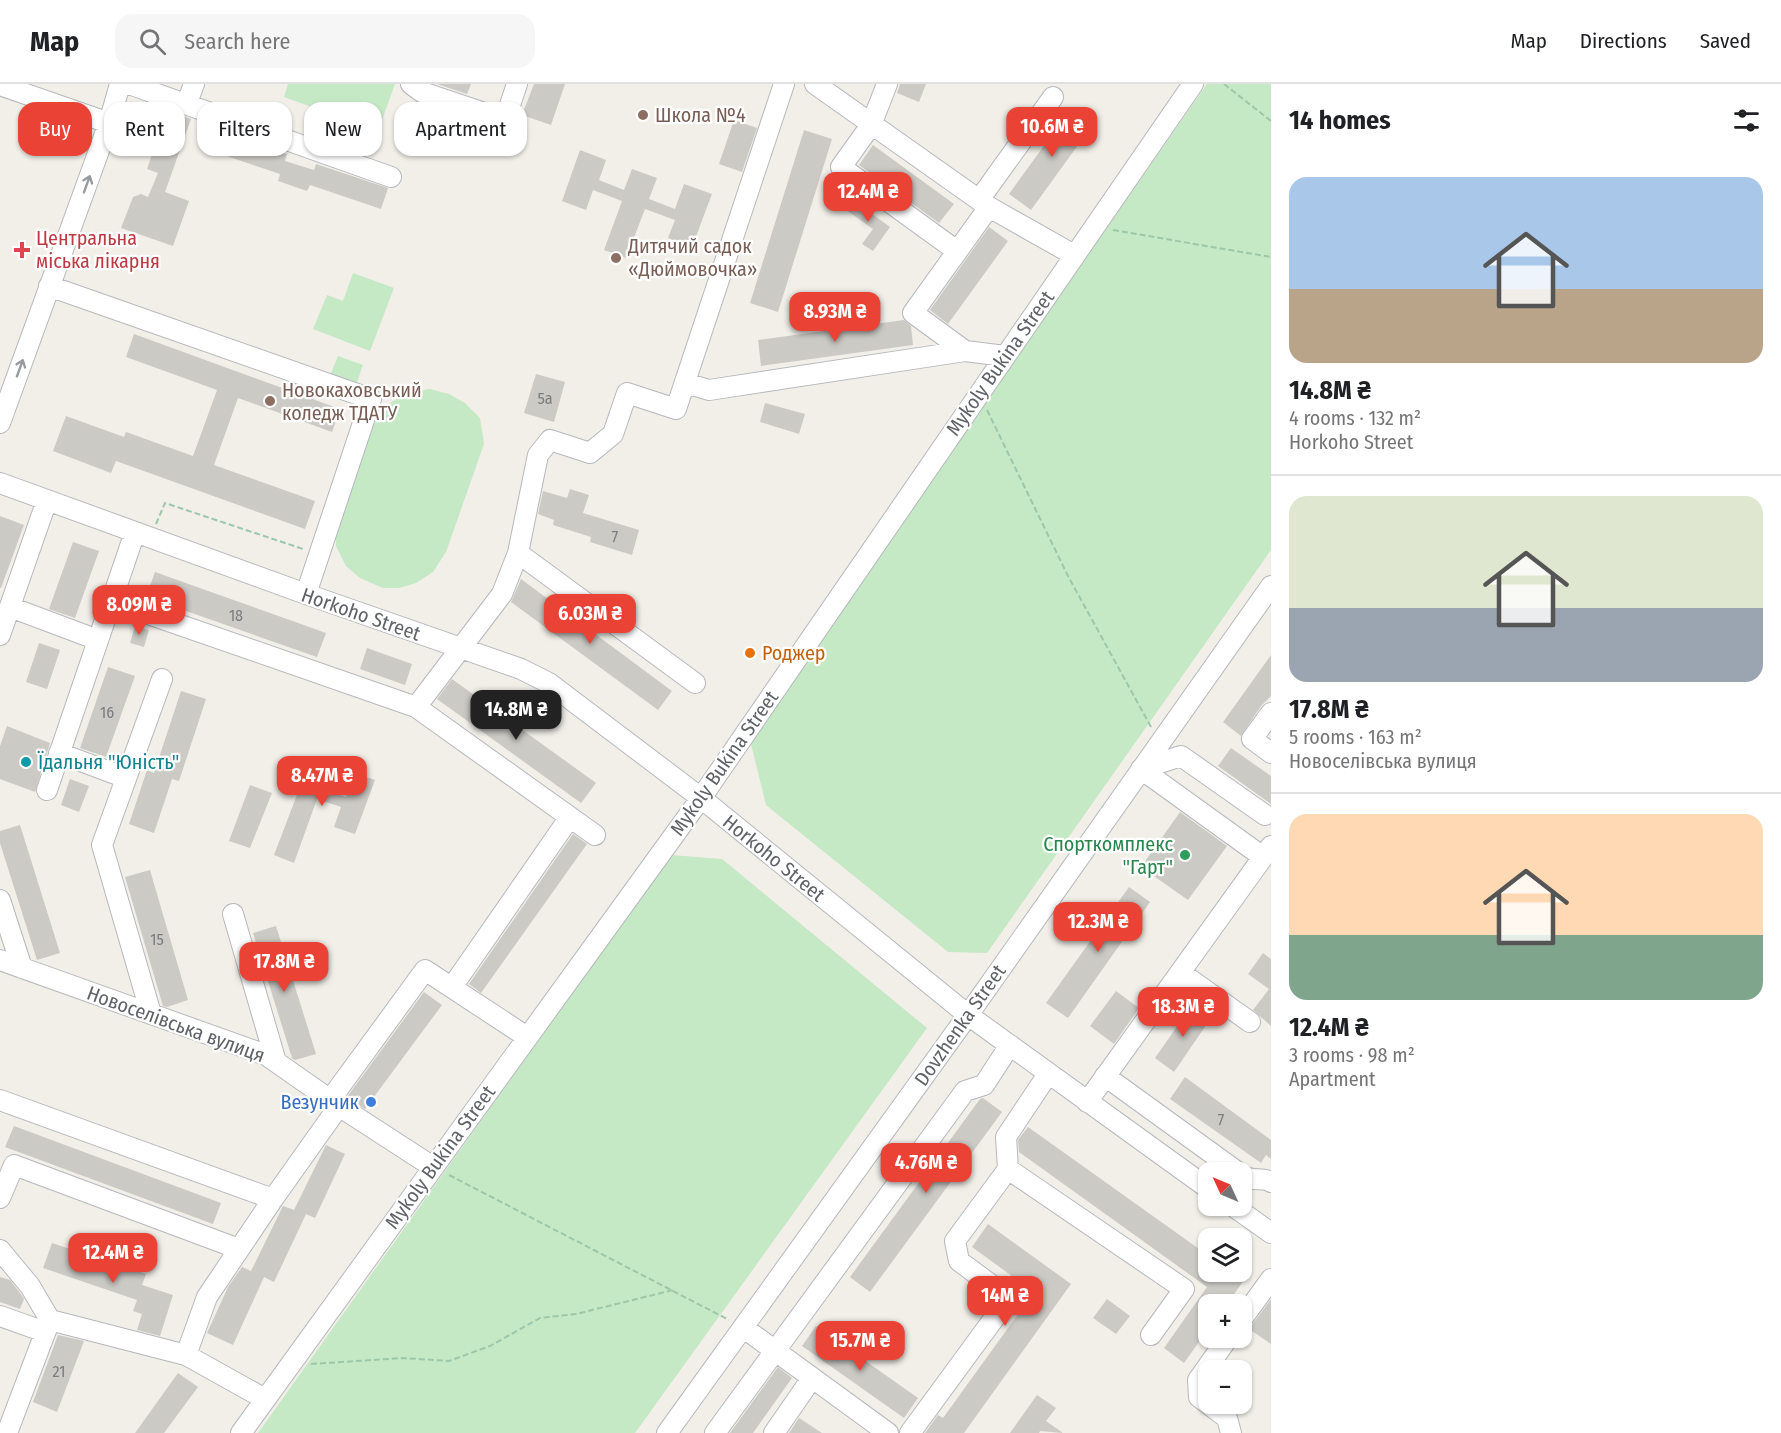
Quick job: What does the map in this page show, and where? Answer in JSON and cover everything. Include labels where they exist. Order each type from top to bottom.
[{"type":"street","points":[[115,102],[120,84]]},
{"type":"street","points":[[129,84],[391,177]]},
{"type":"street","points":[[187,104],[194,84]]},
{"type":"street","points":[[419,87],[505,120],[517,84]]},
{"type":"street","points":[[416,707],[502,594],[518,553],[538,455],[550,440],[590,453],[613,435],[627,393],[676,408],[784,84]]},
{"type":"street","points":[[815,84],[984,203],[1074,255]]},
{"type":"street","points":[[887,84],[871,125],[841,167],[957,251]]},
{"type":"street","name":"Mykoly Bukina Street","points":[[241,1433],[700,798],[1095,227],[1189,85]]},
{"type":"street","points":[[0,86],[104,121]]},
{"type":"street","points":[[965,351],[913,313],[957,251],[984,203],[1053,97]]},
{"type":"street","points":[[0,423],[104,137]]},
{"type":"street","points":[[50,286],[371,399],[306,594]]},
{"type":"street","points":[[685,383],[709,390],[965,351],[1005,356]]},
{"type":"street","name":"Horkoho Street","points":[[0,483],[521,669],[549,683],[700,798],[968,1015],[1198,1181]]},
{"type":"street","points":[[0,635],[47,500]]},
{"type":"street","points":[[47,790],[111,601],[144,535]]},
{"type":"street","points":[[518,553],[695,683]]},
{"type":"street","name":"Dovzhenka Street","points":[[667,1433],[968,1015],[1271,586]]},
{"type":"street","points":[[111,601],[416,707],[595,835]]},
{"type":"street","points":[[10,607],[98,640]]},
{"type":"street","points":[[151,1014],[102,845],[162,679]]},
{"type":"street","points":[[1271,713],[1252,739],[1271,753]]},
{"type":"street","points":[[59,753],[126,778]]},
{"type":"street","points":[[1141,769],[1181,756],[1265,815]]},
{"type":"street","points":[[1087,1102],[1267,852],[1141,769]]},
{"type":"street","points":[[452,987],[570,817]]},
{"type":"street","points":[[0,900],[22,968]]},
{"type":"street","points":[[233,914],[276,1062]]},
{"type":"street","name":"Новоселівська вулиця","points":[[0,960],[266,1055],[334,1103],[433,1167]]},
{"type":"street","points":[[186,1355],[207,1297],[334,1103],[425,970],[527,1036]]},
{"type":"street","points":[[1181,973],[1250,1022]]},
{"type":"street","points":[[715,1433],[965,1091],[984,1085],[1010,1045]]},
{"type":"street","points":[[910,1433],[1009,1298],[959,1261],[956,1241],[1008,1169],[1006,1137],[1048,1074]]},
{"type":"street","points":[[1106,1076],[1224,1162]]},
{"type":"street","points":[[0,1100],[273,1199]]},
{"type":"street","points":[[0,1198],[14,1165],[239,1249]]},
{"type":"street","points":[[1008,1169],[1184,1289],[1151,1335]]},
{"type":"street","points":[[1252,1180],[1271,1182]]},
{"type":"street","points":[[1247,1216],[1271,1233]]},
{"type":"street","points":[[0,1250],[30,1286],[47,1326],[8,1433]]},
{"type":"street","points":[[1252,1307],[1269,1286]]},
{"type":"street","points":[[0,1316],[186,1355],[265,1399]]},
{"type":"street","points":[[744,1328],[888,1433]]},
{"type":"street","points":[[1221,1348],[1198,1380],[1199,1397],[1227,1418],[1231,1433]]},
{"type":"street","points":[[774,1433],[813,1378]]},
{"type":"path","points":[[1224,84],[1271,121]]},
{"type":"path","points":[[1095,227],[1271,257]]},
{"type":"path","points":[[979,394],[1068,576],[1160,742]]},
{"type":"path","points":[[144,535],[165,503],[320,555]]},
{"type":"path","points":[[433,1167],[744,1328]]},
{"type":"path","points":[[290,1365],[403,1358],[449,1360],[490,1346],[540,1318],[576,1314],[673,1290]]},
{"type":"green space","points":[[288,84],[395,84],[382,120],[382,102],[304,102],[304,104],[284,97]]},
{"type":"green space","points":[[1207,84],[1271,84],[1271,550],[987,953],[948,952],[766,805],[750,740]]},
{"type":"green space","points":[[353,273],[394,288],[370,351],[313,329],[327,295],[343,301]]},
{"type":"green space","points":[[338,356],[363,365],[355,388],[329,378]]},
{"type":"green space","points":[[430,389],[449,394],[465,403],[480,418],[484,444],[446,552],[433,572],[416,583],[399,588],[383,588],[360,578],[346,566],[336,546],[336,519],[378,414],[393,401],[412,392]]},
{"type":"green space","points":[[671,855],[722,859],[927,1028],[635,1433],[258,1433]]},
{"type":"building","points":[[437,84],[471,84],[467,94]]},
{"type":"building","points":[[534,84],[565,84],[551,125],[527,117],[527,102]]},
{"type":"building","points":[[900,84],[926,84],[919,102],[897,93]]},
{"type":"building","points":[[1072,107],[1094,123],[1031,210],[1009,194]]},
{"type":"building","points":[[185,117],[191,119],[185,136]]},
{"type":"building","points":[[734,120],[757,128],[742,172],[719,164]]},
{"type":"building","points":[[804,130],[832,139],[778,312],[750,303]]},
{"type":"building","points":[[873,145],[954,204],[939,223],[859,165]]},
{"type":"building","points":[[580,150],[606,160],[599,180],[624,190],[632,169],[657,178],[649,199],[675,209],[684,184],[712,194],[692,247],[668,238],[675,220],[645,209],[626,258],[604,250],[622,201],[593,190],[586,210],[562,201]]},
{"type":"building","points":[[151,156],[178,156],[165,192],[189,201],[173,246],[121,228],[133,197],[141,194],[148,197],[158,173],[147,169]]},
{"type":"building","points":[[227,156],[286,156],[285,161],[314,170],[316,164],[388,188],[381,209],[310,185],[307,191],[278,181],[280,174]]},
{"type":"building","points":[[849,197],[890,227],[873,251],[862,244],[873,229],[842,207]]},
{"type":"building","points":[[989,227],[1008,241],[948,324],[930,310]]},
{"type":"building","points":[[904,320],[911,326],[913,345],[761,366],[758,340]]},
{"type":"building","points":[[134,334],[340,409],[332,432],[238,398],[214,465],[315,501],[305,529],[116,461],[111,473],[53,451],[66,416],[124,437],[126,432],[193,456],[217,390],[126,357]]},
{"type":"building","points":[[536,374],[565,382],[554,422],[524,413]]},
{"type":"building","points":[[765,403],[805,414],[799,434],[760,422]]},
{"type":"building","points":[[570,489],[589,495],[583,513],[639,530],[632,555],[590,542],[591,537],[553,525],[554,520],[538,514],[543,491],[567,498]]},
{"type":"building","points":[[0,516],[24,525],[1,588],[0,588]]},
{"type":"building","points":[[73,542],[99,551],[75,618],[49,609]]},
{"type":"building","points":[[155,572],[326,633],[317,657],[146,597]]},
{"type":"building","points":[[521,579],[672,691],[658,710],[511,602]]},
{"type":"building","points":[[135,626],[149,630],[144,647],[130,643]]},
{"type":"building","points":[[39,643],[60,650],[47,689],[26,682]]},
{"type":"building","points":[[367,648],[412,664],[405,685],[360,669]]},
{"type":"building","points":[[1271,655],[1271,696],[1261,706],[1241,736],[1223,722]]},
{"type":"building","points":[[108,667],[135,676],[106,757],[80,748]]},
{"type":"building","points":[[452,679],[596,783],[581,803],[437,699]]},
{"type":"building","points":[[181,691],[206,699],[179,781],[172,779],[154,833],[129,824],[147,770],[154,773]]},
{"type":"building","name":"Їдальня \"Юність\"","points":[[7,726],[50,743],[35,792],[0,779],[0,746]]},
{"type":"building","points":[[1231,748],[1271,776],[1271,804],[1218,766]]},
{"type":"building","points":[[311,758],[330,765],[322,789],[346,797],[355,773],[375,780],[355,834],[334,827],[341,807],[317,799],[294,863],[274,855]]},
{"type":"building","points":[[70,779],[89,786],[79,812],[61,805]]},
{"type":"building","points":[[250,785],[272,793],[250,848],[229,841]]},
{"type":"building","name":"Спорткомплекс \"Гарт\"","points":[[1180,812],[1227,846],[1188,900],[1141,867]]},
{"type":"building","points":[[20,825],[60,953],[37,960],[0,843],[0,831]]},
{"type":"building","points":[[573,834],[587,844],[481,993],[469,984]]},
{"type":"building","points":[[150,870],[188,1000],[167,1007],[163,1006],[125,877]]},
{"type":"building","points":[[1129,887],[1150,902],[1068,1018],[1046,1003]]},
{"type":"building","points":[[276,926],[316,1054],[295,1060],[292,1058],[253,933]]},
{"type":"building","points":[[1263,953],[1271,959],[1271,1026],[1253,1010],[1269,989],[1248,974]]},
{"type":"building","points":[[1116,991],[1139,1008],[1114,1044],[1090,1026]]},
{"type":"building","points":[[424,992],[442,1005],[365,1109],[347,1097]]},
{"type":"building","points":[[1192,1005],[1211,1018],[1174,1072],[1155,1058]]},
{"type":"building","points":[[1185,1077],[1271,1140],[1271,1159],[1266,1155],[1261,1163],[1170,1099]]},
{"type":"building","points":[[983,1098],[1002,1112],[870,1292],[850,1277],[980,1099]]},
{"type":"building","points":[[14,1126],[221,1203],[213,1224],[5,1147]]},
{"type":"building","points":[[1028,1127],[1198,1248],[1198,1281],[1019,1152],[1018,1140]]},
{"type":"building","points":[[326,1145],[345,1154],[315,1218],[306,1214],[274,1282],[264,1277],[233,1345],[207,1333],[228,1287],[242,1267],[251,1271],[283,1206],[294,1210]]},
{"type":"building","points":[[988,1224],[1071,1284],[964,1433],[925,1433],[938,1415],[943,1418],[1034,1292],[972,1247]]},
{"type":"building","points":[[52,1243],[146,1274],[142,1285],[173,1295],[160,1336],[137,1330],[142,1314],[133,1311],[137,1300],[43,1268]]},
{"type":"building","points":[[0,1277],[10,1280],[24,1299],[20,1309],[0,1302]]},
{"type":"building","points":[[1200,1282],[1243,1282],[1234,1294],[1202,1294],[1207,1287]]},
{"type":"building","points":[[1107,1299],[1130,1316],[1116,1334],[1093,1318]]},
{"type":"building","points":[[1271,1299],[1271,1344],[1252,1331],[1252,1325]]},
{"type":"building","points":[[1198,1300],[1198,1343],[1184,1363],[1164,1348]]},
{"type":"building","points":[[816,1326],[918,1398],[904,1418],[802,1346]]},
{"type":"building","points":[[58,1335],[84,1341],[57,1412],[33,1402]]},
{"type":"building","points":[[778,1367],[792,1378],[753,1433],[730,1433]]},
{"type":"building","points":[[178,1373],[198,1387],[164,1433],[135,1433]]},
{"type":"building","points":[[1037,1395],[1056,1408],[1046,1421],[1063,1433],[1040,1431],[1039,1433],[1010,1433]]},
{"type":"building","points":[[799,1418],[822,1433],[789,1433]]},
{"type":"place","name":"Школа №4","points":[[643,115]]},
{"type":"place","name":"Центральна міська лікарня","points":[[22,250]]},
{"type":"place","name":"Дитячий садок «Дюймовочка»","points":[[616,258]]},
{"type":"place","name":"Новокаховський коледж ТДАТУ","points":[[270,401]]},
{"type":"place","name":"Роджер","points":[[750,653]]},
{"type":"place","name":"Їдальня \"Юність\"","points":[[26,762]]},
{"type":"place","name":"Спорткомплекс \"Гарт\"","points":[[1185,855]]},
{"type":"place","name":"Везунчик","points":[[371,1102]]}]
